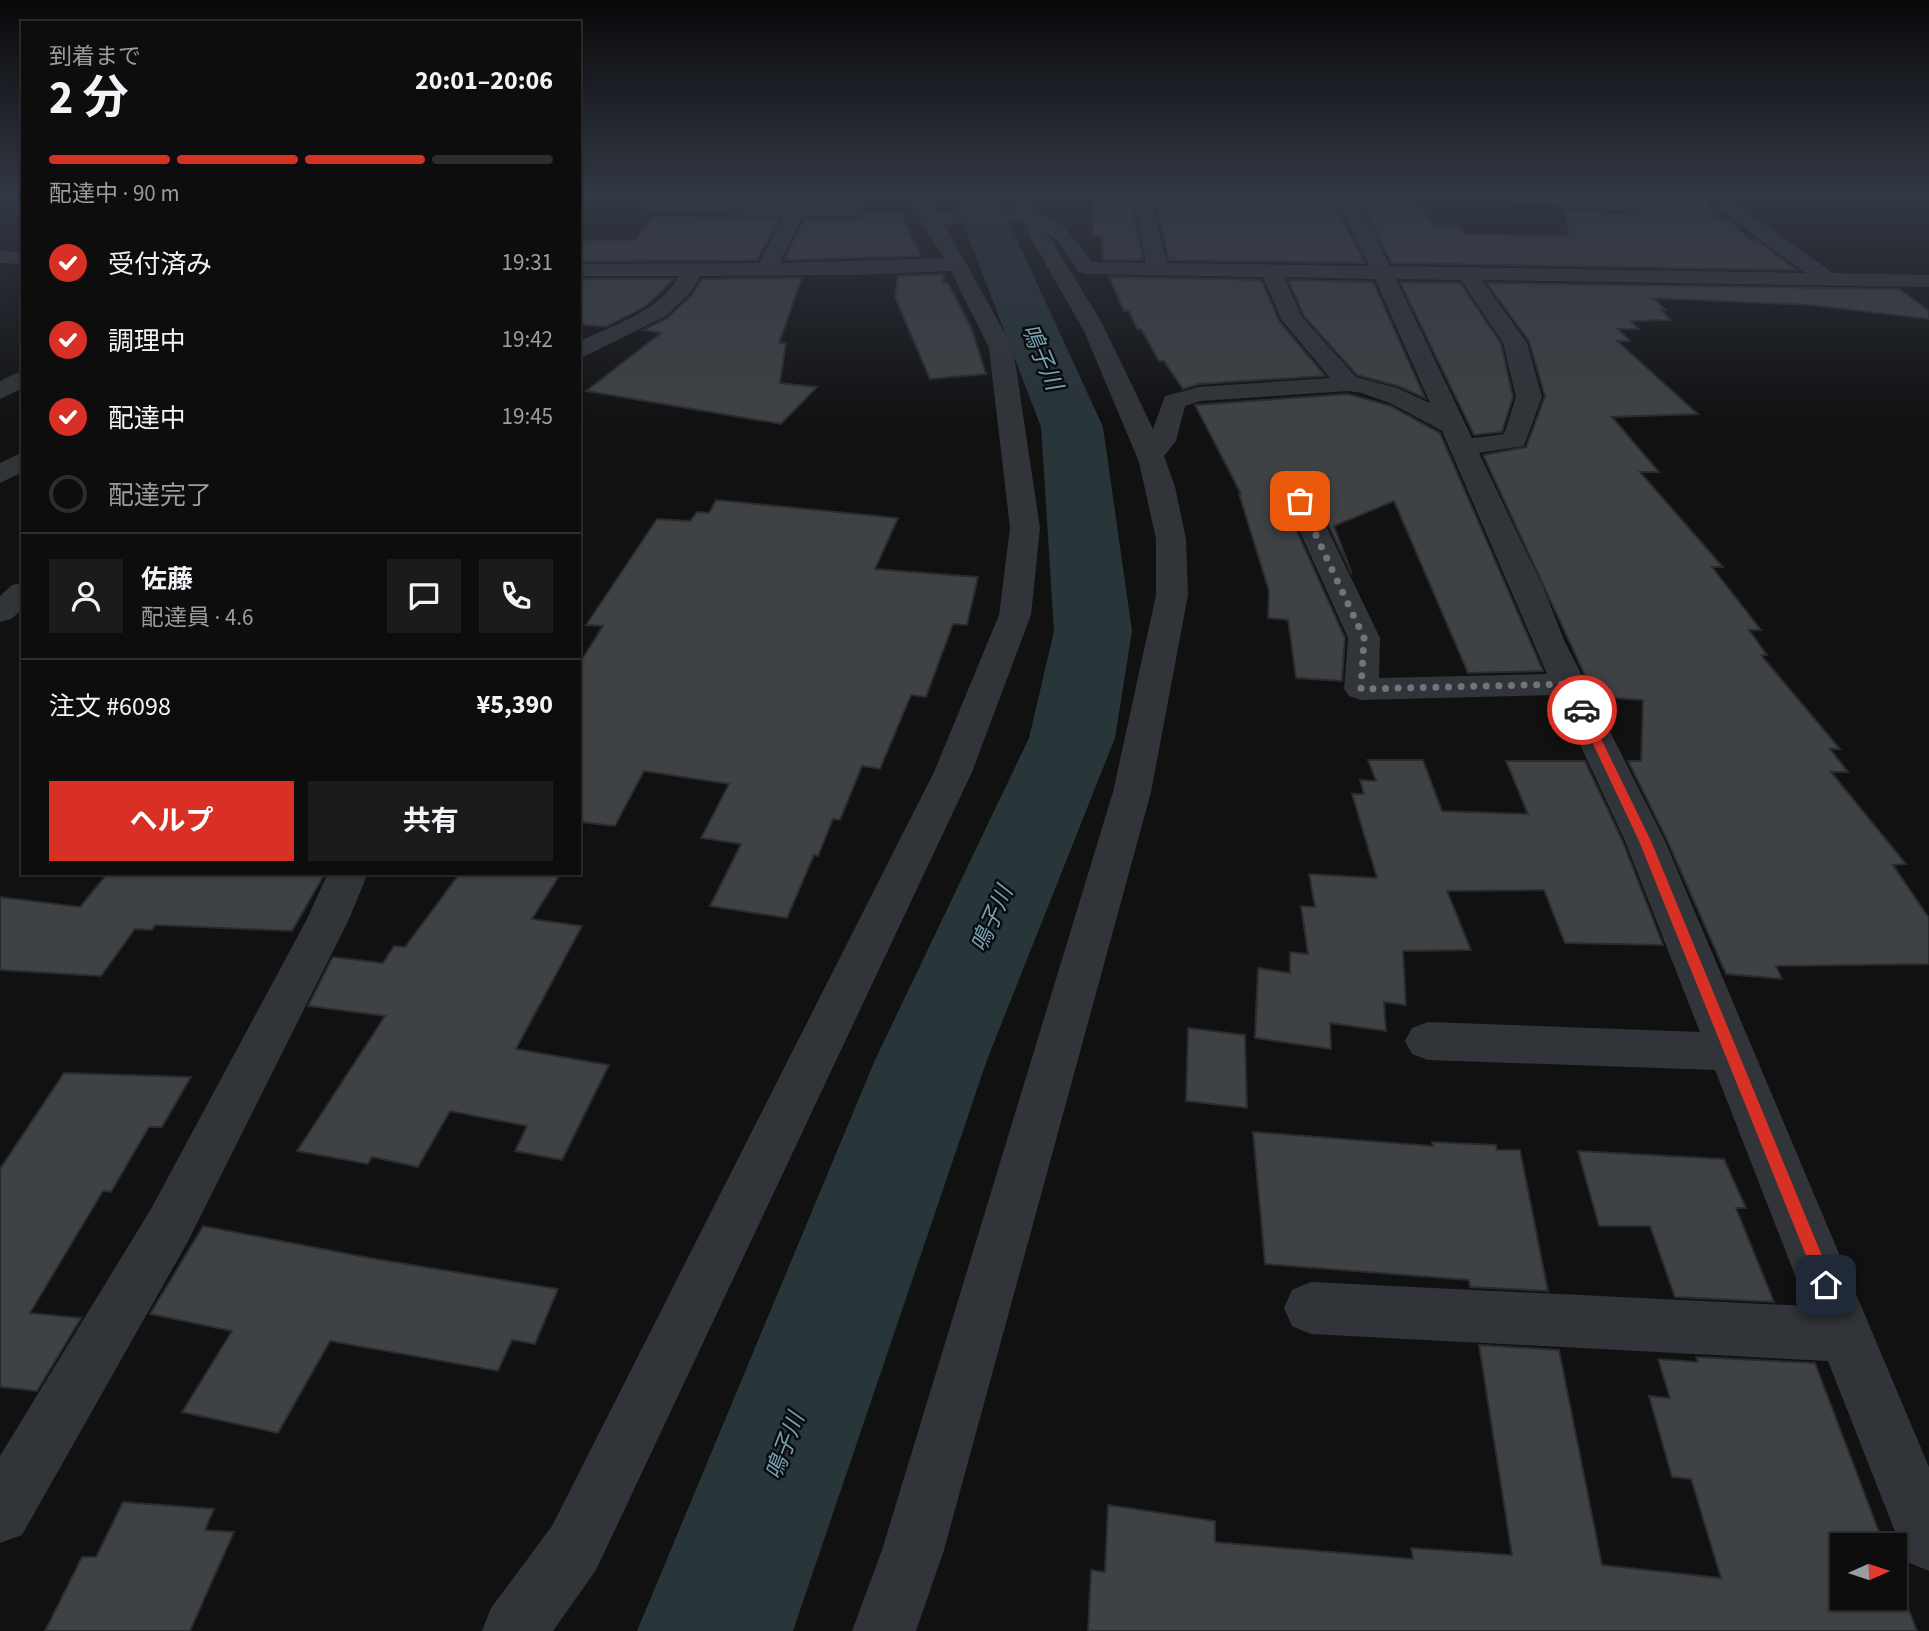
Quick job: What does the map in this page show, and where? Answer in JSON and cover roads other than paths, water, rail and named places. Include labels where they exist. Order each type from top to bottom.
[{"type":"street","points":[[581,351],[647,321],[682,292],[692,270]]},
{"type":"street","points":[[514,1631],[574,1548],[947,784],[1015,615],[1025,528],[1001,348],[961,270]]},
{"type":"street","points":[[884,1631],[917,1537],[1132,792],[1172,595],[1175,565],[1168,517],[1152,453],[1091,323],[1058,270]]},
{"type":"street","points":[[1238,270],[1929,281]]},
{"type":"street","points":[[1815,270],[1829,280]]},
{"type":"street","points":[[1271,271],[1292,319],[1348,384]]},
{"type":"street","points":[[1380,272],[1645,841],[1929,1539]]},
{"type":"street","points":[[1152,453],[1163,441],[1174,401],[1199,394],[1348,384],[1366,385],[1392,393],[1456,437],[1515,440],[1529,397],[1515,343],[1467,274]]},
{"type":"street","points":[[0,392],[21,378]]},
{"type":"street","points":[[0,475],[21,461]]},
{"type":"street","points":[[1300,501],[1364,638],[1361,689],[1570,684]]},
{"type":"street","points":[[0,612],[21,594]]},
{"type":"street","points":[[0,1513],[169,1226],[328,919],[347,875]]},
{"type":"street","points":[[1428,1041],[1732,1052]]},
{"type":"street","points":[[1311,1308],[1847,1335]]},
{"type":"waterway","name":"鳴子川","points":[[715,1631],[931,1060],[1072,738],[1093,631],[1072,427],[1006,270]]}]
